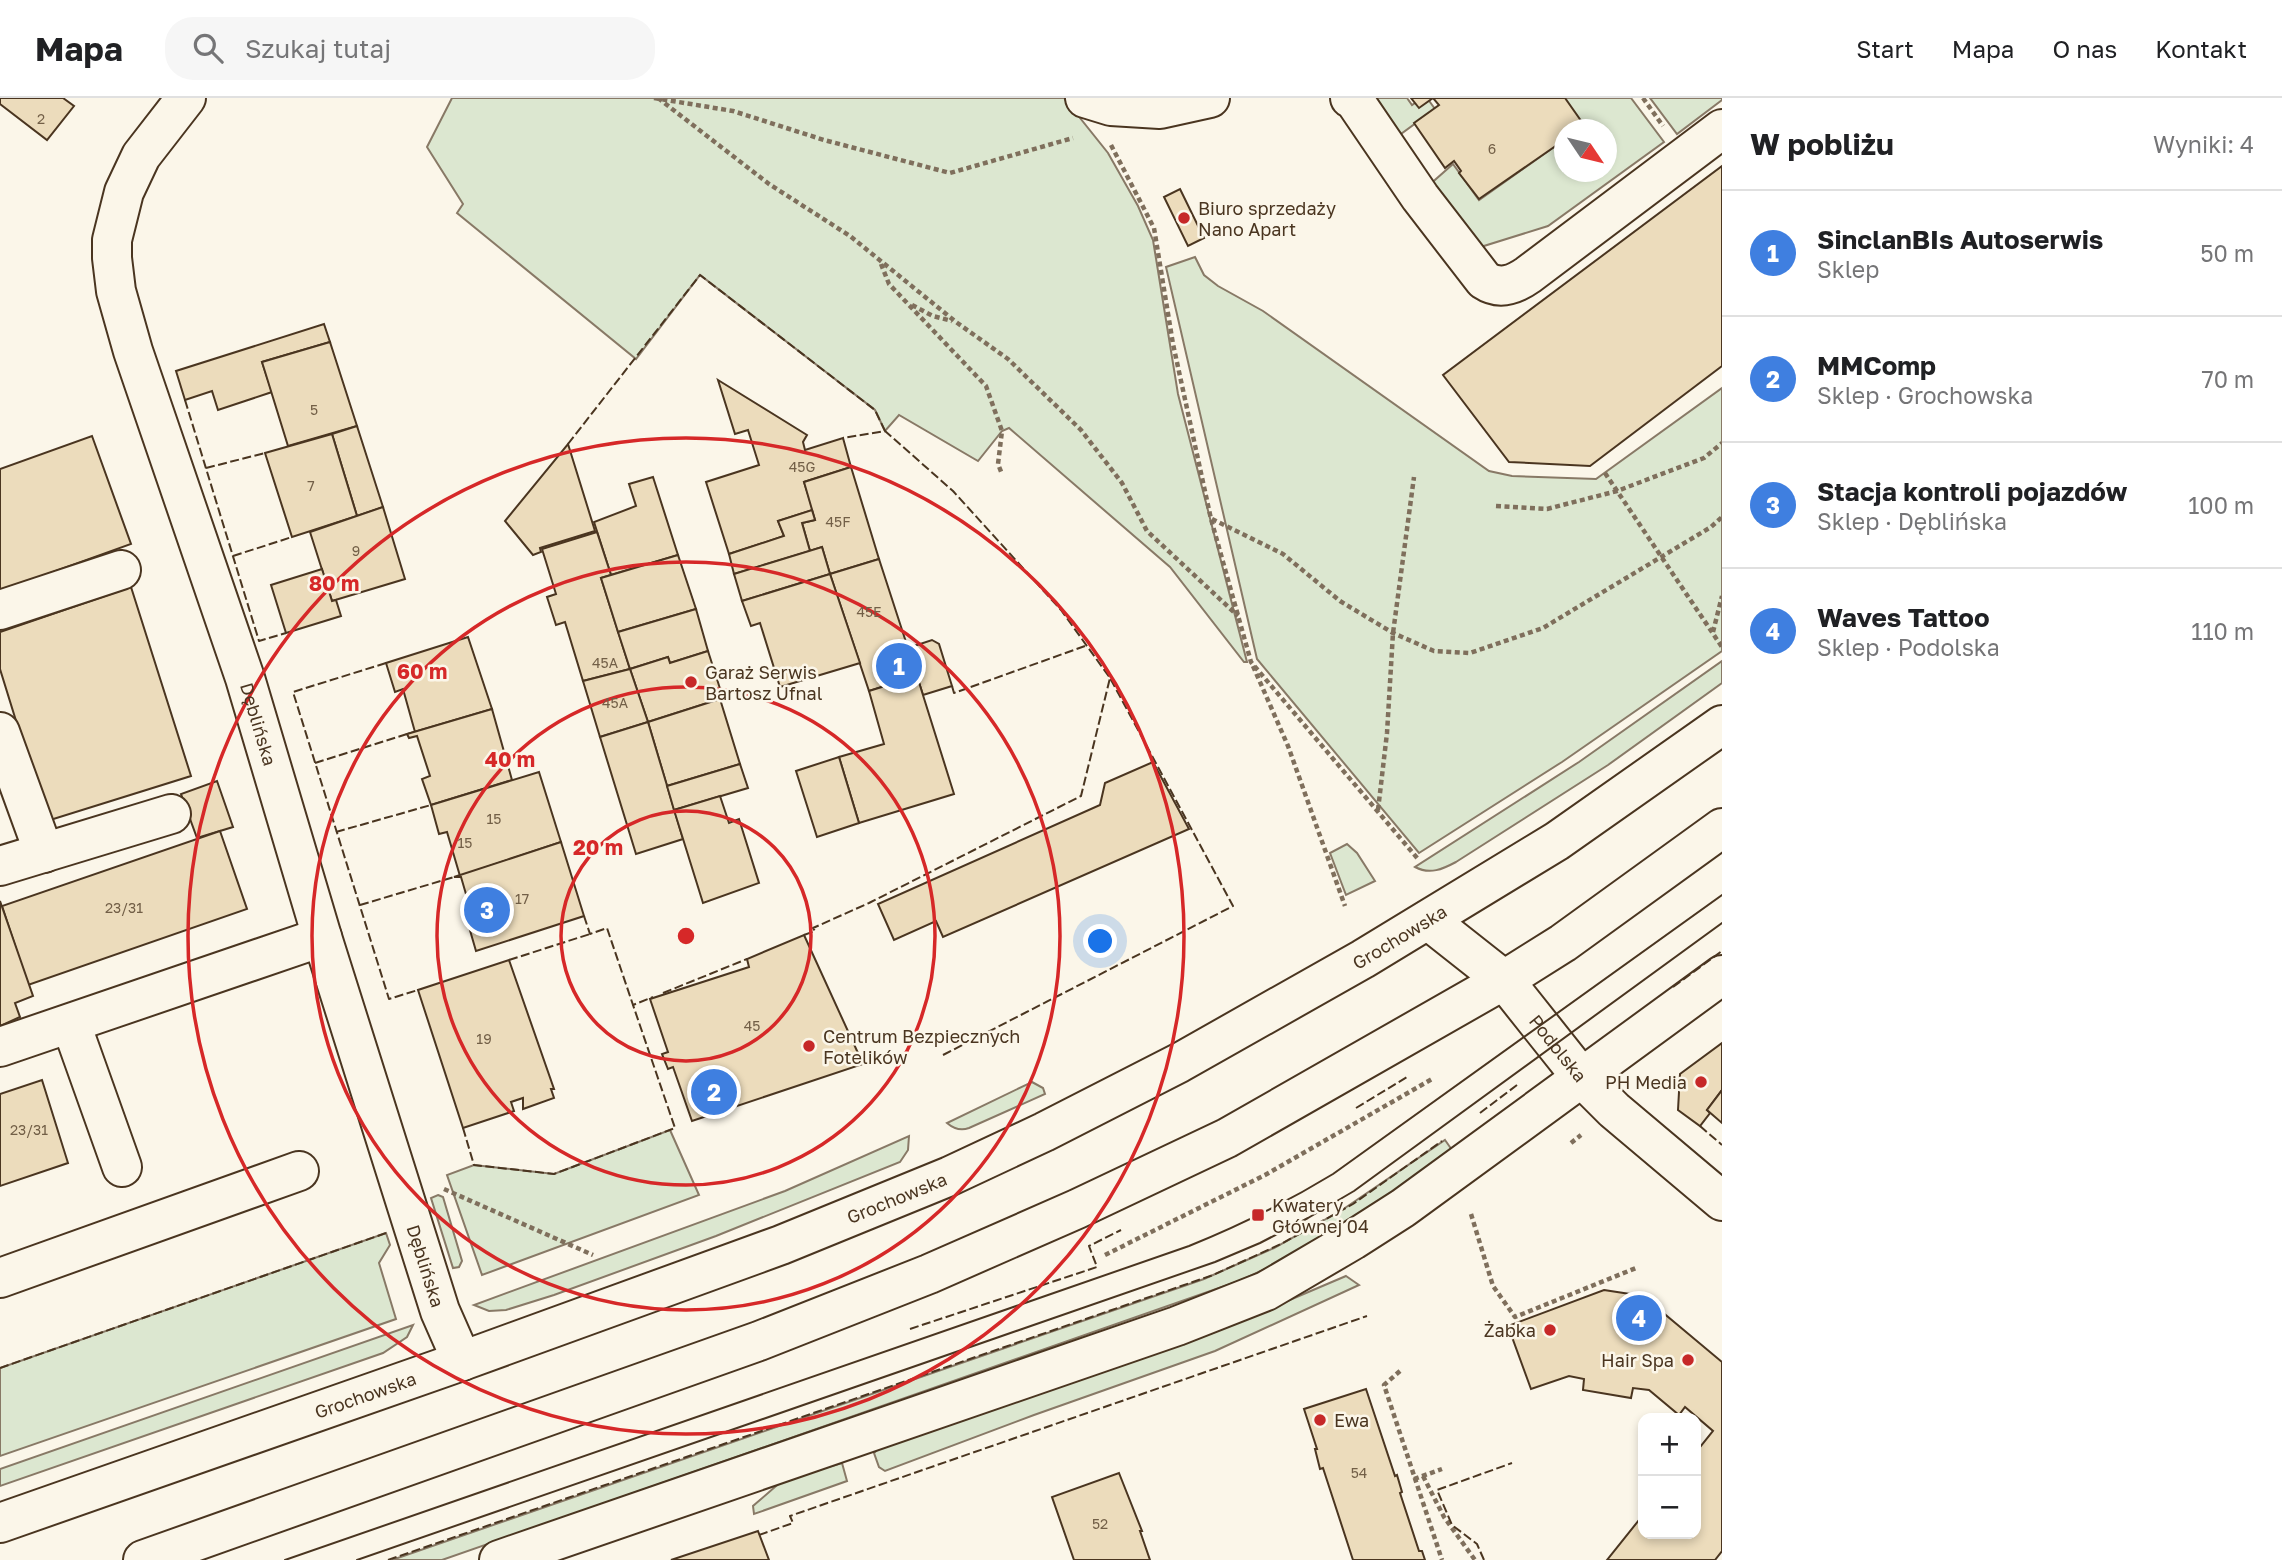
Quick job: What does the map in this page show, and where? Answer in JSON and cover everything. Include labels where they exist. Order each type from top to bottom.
[{"type":"street","name":"Dęblińska","points":[[186,98],[141,156],[124,192],[112,240],[116,291],[133,351],[245,678],[322,937],[440,1311],[462,1361]]},
{"type":"street","points":[[1085,98],[1111,106],[1160,109],[1210,98]]},
{"type":"street","points":[[1350,98],[1354,100],[1420,197],[1484,280],[1499,286],[1516,283],[1528,275],[1722,129]]},
{"type":"street","points":[[0,610],[121,570]]},
{"type":"street","name":"Grochowska","points":[[0,1523],[462,1361],[781,1245],[950,1176],[1180,1063],[1428,920],[1557,841],[1722,725]]},
{"type":"street","points":[[0,732],[44,853]]},
{"type":"street","points":[[0,866],[170,814]]},
{"type":"street","points":[[143,1560],[759,1341],[929,1274],[1077,1209],[1227,1138],[1504,980],[1563,943],[1722,828]]},
{"type":"street","name":"Podolska","points":[[1428,920],[1504,980],[1582,1078],[1614,1110],[1722,1201]]},
{"type":"street","points":[[0,1047],[322,937]]},
{"type":"street","points":[[499,1560],[1177,1326],[1266,1291],[1403,1208],[1722,975]]},
{"type":"street","points":[[71,1024],[122,1167]]},
{"type":"street","points":[[0,1278],[299,1171]]},
{"type":"path","points":[[657,98],[769,184],[850,236],[880,263],[1008,359],[1081,430],[1122,483],[1147,531],[1238,616]]},
{"type":"path","points":[[657,98],[733,111],[824,140],[950,173],[1078,137]]},
{"type":"path","points":[[1085,98],[1154,228],[1173,344],[1211,519],[1238,616],[1251,662],[1287,746],[1345,906]]},
{"type":"path","points":[[880,263],[889,284],[986,386],[1002,431],[998,464],[1002,474]]},
{"type":"path","points":[[908,303],[933,316],[956,322]]},
{"type":"path","points":[[1496,506],[1547,509],[1617,491],[1704,458],[1722,443]]},
{"type":"path","points":[[1605,473],[1722,647]]},
{"type":"path","points":[[1378,810],[1387,733],[1393,633],[1414,477]]},
{"type":"path","points":[[1211,519],[1283,554],[1340,601],[1393,633],[1434,651],[1470,653],[1544,628],[1711,527],[1722,517]]},
{"type":"path","points":[[1713,633],[1722,596]]},
{"type":"path","points":[[1251,662],[1418,859]]},
{"type":"path","points":[[1105,1255],[1265,1175],[1432,1079]]},
{"type":"path","points":[[444,1189],[593,1255]]},
{"type":"path","points":[[1471,1214],[1493,1286],[1515,1317],[1636,1268]]},
{"type":"path","points":[[1400,1371],[1384,1385],[1442,1560]]},
{"type":"path","points":[[1414,1479],[1442,1469]]},
{"type":"path","points":[[1423,1476],[1444,1517],[1475,1560]]},
{"type":"green space","points":[[452,98],[1064,98],[1108,153],[1138,206],[1153,240],[1178,394],[1247,662],[1244,662],[1170,567],[1009,428],[1002,431],[978,461],[899,415],[885,431],[875,410],[700,275],[636,359],[457,213],[463,204],[427,147]]},
{"type":"green space","points":[[1365,98],[1407,98],[1412,105],[1422,98],[1427,98],[1435,109],[1394,139]]},
{"type":"green space","points":[[1631,98],[1664,142],[1617,176],[1617,119],[1576,119],[1563,100]]},
{"type":"green space","points":[[1650,98],[1722,98],[1722,100],[1677,134]]},
{"type":"green space","points":[[1554,147],[1554,182],[1609,182],[1548,226],[1471,250],[1427,187],[1453,164],[1479,200]]},
{"type":"green space","points":[[1195,257],[1204,275],[1218,286],[1263,311],[1489,471],[1512,476],[1596,479],[1722,388],[1722,651],[1562,762],[1419,853],[1257,659],[1166,267]]},
{"type":"green space","points":[[1722,661],[1722,683],[1608,765],[1456,862],[1431,871],[1415,867],[1579,762]]},
{"type":"green space","points":[[1347,844],[1357,853],[1375,881],[1346,895],[1330,853]]},
{"type":"green space","points":[[1032,1082],[1043,1088],[1045,1094],[966,1129],[958,1129],[947,1123]]},
{"type":"green space","points":[[670,1130],[699,1195],[482,1275],[447,1175],[474,1165],[554,1174]]},
{"type":"green space","points":[[909,1136],[908,1150],[900,1162],[716,1236],[506,1310],[489,1311],[474,1305],[785,1191]]},
{"type":"green space","points":[[1445,1140],[1452,1150],[1401,1187],[1322,1238],[1239,1281],[442,1560],[392,1560],[1204,1279],[1274,1248],[1342,1210]]},
{"type":"green space","points":[[438,1195],[443,1197],[462,1261],[459,1267],[453,1268],[431,1198]]},
{"type":"green space","points":[[386,1233],[390,1245],[379,1263],[396,1319],[0,1456],[0,1368]]},
{"type":"green space","points":[[1346,1276],[1359,1285],[1215,1351],[885,1471],[879,1467],[874,1453],[879,1448],[1212,1333]]},
{"type":"green space","points":[[413,1325],[407,1337],[383,1353],[0,1486],[0,1469]]},
{"type":"green space","points":[[842,1463],[847,1481],[754,1514],[753,1506],[783,1480]]},
{"type":"building","points":[[0,98],[63,98],[74,106],[47,140],[0,104]]},
{"type":"building","points":[[1411,98],[1433,98],[1419,108]]},
{"type":"building","points":[[1433,98],[1565,98],[1580,119],[1554,119],[1554,147],[1479,199],[1459,173],[1461,171],[1454,161],[1445,168],[1414,123],[1439,105]]},
{"type":"building","points":[[1722,166],[1722,366],[1590,466],[1509,462],[1443,375]]},
{"type":"building","name":"Biuro sprzedaży Nano Apart","points":[[1180,189],[1204,238],[1188,246],[1164,197]]},
{"type":"building","points":[[324,324],[330,342],[262,362],[272,392],[218,410],[212,391],[185,400],[176,371]]},
{"type":"building","points":[[330,342],[357,426],[288,446],[262,362]]},
{"type":"building","points":[[718,380],[807,435],[803,442],[805,450],[843,438],[851,467],[804,482],[813,510],[778,521],[784,536],[729,554],[706,482],[759,465],[748,430],[735,434]]},
{"type":"building","points":[[357,426],[383,507],[357,516],[332,434]]},
{"type":"building","points":[[332,434],[357,516],[292,537],[265,453]]},
{"type":"building","points":[[92,436],[131,544],[0,591],[0,469]]},
{"type":"building","points":[[568,444],[595,531],[540,548],[541,552],[533,555],[505,521]]},
{"type":"building","points":[[851,467],[879,559],[830,574],[822,547],[810,551],[802,523],[815,520],[804,482]]},
{"type":"building","points":[[653,477],[678,555],[611,575],[594,522],[636,506],[629,484]]},
{"type":"building","points":[[383,507],[405,579],[332,601],[310,532]]},
{"type":"building","points":[[812,510],[815,520],[802,523],[810,551],[734,574],[729,554],[784,536],[778,521]]},
{"type":"building","points":[[597,532],[611,575],[601,578],[630,669],[583,681],[565,622],[556,625],[547,597],[556,594],[542,549]]},
{"type":"building","points":[[822,547],[830,574],[742,601],[734,574]]},
{"type":"building","points":[[678,555],[696,609],[618,632],[601,578]]},
{"type":"building","points":[[879,559],[917,676],[869,691],[830,574]]},
{"type":"building","points":[[322,569],[332,601],[336,600],[341,616],[286,633],[271,585]]},
{"type":"building","points":[[830,574],[860,663],[780,687],[760,623],[751,626],[742,601]]},
{"type":"building","points":[[131,587],[191,776],[47,821],[0,669],[0,632]]},
{"type":"building","points":[[696,609],[708,651],[670,663],[668,657],[630,669],[618,632]]},
{"type":"building","points":[[468,637],[492,709],[415,732],[403,689],[395,692],[386,663]]},
{"type":"building","points":[[932,640],[939,644],[952,686],[923,695],[908,648]]},
{"type":"building","points":[[708,651],[723,698],[648,722],[630,669],[668,657],[670,663]]},
{"type":"building","points":[[630,669],[648,722],[600,737],[583,681]]},
{"type":"building","points":[[917,676],[954,794],[859,823],[839,757],[884,744],[869,691]]},
{"type":"building","points":[[720,699],[740,764],[667,786],[648,722]]},
{"type":"building","points":[[492,709],[512,780],[431,805],[422,779],[430,776],[417,736],[409,738],[407,734]]},
{"type":"building","points":[[648,722],[683,839],[636,854],[600,737]]},
{"type":"building","points":[[839,757],[859,823],[817,837],[796,771]]},
{"type":"building","points":[[1153,762],[1189,829],[943,937],[936,921],[894,940],[878,904],[1100,805],[1105,783]]},
{"type":"building","points":[[740,764],[748,788],[674,810],[667,786]]},
{"type":"building","points":[[539,772],[561,842],[460,876],[447,832],[439,834],[431,805]]},
{"type":"building","points":[[217,781],[233,827],[197,838],[181,794]]},
{"type":"building","points":[[720,796],[729,823],[739,819],[759,883],[703,903],[674,810]]},
{"type":"building","points":[[220,831],[247,909],[28,985],[2,906]]},
{"type":"building","points":[[561,842],[584,916],[476,951],[467,920],[473,918],[461,877],[454,877]]},
{"type":"building","points":[[0,901],[33,996],[15,1003],[20,1017],[0,1026]]},
{"type":"building","points":[[804,935],[863,1064],[692,1121],[673,1067],[668,1069],[662,1054],[668,1052],[650,999],[749,967],[747,959]]},
{"type":"building","points":[[509,960],[554,1089],[551,1089],[554,1098],[523,1109],[523,1098],[511,1102],[514,1111],[463,1128],[418,990]]},
{"type":"building","name":"PH Media","points":[[1722,1043],[1722,1090],[1707,1110],[1710,1113],[1700,1126],[1678,1110],[1680,1074]]},
{"type":"building","points":[[42,1080],[68,1163],[0,1186],[0,1094]]},
{"type":"building","points":[[1722,1090],[1722,1123],[1707,1110]]},
{"type":"building","points":[[1604,1290],[1643,1296],[1722,1362],[1722,1551],[1715,1560],[1607,1560],[1638,1521],[1638,1539],[1701,1539],[1701,1446],[1713,1431],[1701,1421],[1701,1413],[1692,1413],[1685,1407],[1680,1413],[1677,1413],[1649,1390],[1633,1388],[1631,1398],[1583,1390],[1584,1379],[1569,1376],[1531,1389],[1508,1326]]},
{"type":"building","points":[[1366,1389],[1395,1476],[1397,1475],[1402,1492],[1400,1493],[1419,1551],[1422,1551],[1425,1560],[1353,1560],[1323,1468],[1320,1469],[1317,1449],[1304,1409]]},
{"type":"building","points":[[1119,1473],[1142,1531],[1150,1560],[1074,1560],[1052,1497]]},
{"type":"building","points":[[758,1531],[769,1560],[671,1560]]},
{"type":"tram line","points":[[285,1560],[1189,1246],[1244,1222],[1333,1174],[1722,895]]},
{"type":"tram line","points":[[357,1560],[1215,1262],[1260,1243],[1354,1191],[1722,923]]},
{"type":"fence","points":[[568,444],[700,275],[875,410],[885,431]]},
{"type":"fence","points":[[185,400],[259,641],[286,633]]},
{"type":"fence","points":[[804,935],[815,931],[813,928],[869,903],[1081,796],[1110,678],[1061,610],[953,491],[885,431],[843,438]]},
{"type":"fence","points":[[206,468],[265,453]]},
{"type":"fence","points":[[233,556],[292,537]]},
{"type":"fence","points":[[952,686],[954,693],[1085,646]]},
{"type":"fence","points":[[386,663],[293,692],[389,999],[418,990]]},
{"type":"fence","points":[[943,1055],[1233,906],[1110,678]]},
{"type":"fence","points":[[315,763],[407,734]]},
{"type":"fence","points":[[336,832],[431,805]]},
{"type":"fence","points":[[360,905],[454,877]]},
{"type":"fence","points":[[584,916],[590,934],[607,928],[633,1005],[653,997]]},
{"type":"fence","points":[[509,960],[590,934]]},
{"type":"fence","points":[[1673,987],[1722,951]]},
{"type":"fence","points":[[663,993],[747,959]]},
{"type":"fence","points":[[463,1128],[474,1165],[554,1174],[675,1128],[633,1005]]},
{"type":"fence","points":[[1356,1108],[1407,1077]]},
{"type":"fence","points":[[1480,1113],[1517,1085]]},
{"type":"fence","points":[[1700,1126],[1722,1145]]},
{"type":"fence","points":[[388,1560],[1213,1275],[1281,1244],[1353,1204],[1442,1141]]},
{"type":"fence","points":[[910,1329],[1097,1267],[1089,1246],[1121,1230]]},
{"type":"fence","points":[[0,1368],[386,1233]]},
{"type":"fence","points":[[759,1535],[793,1523],[790,1516],[1367,1316]]},
{"type":"fence","points":[[1484,1560],[1477,1544],[1452,1525],[1437,1490],[1512,1463]]},
{"type":"place","name":"Biuro sprzedaży Nano Apart","points":[[1184,218]]},
{"type":"place","name":"SinclanBIs Autoserwis","points":[[899,666]]},
{"type":"place","name":"Garaż Serwis Bartosz Ufnal","points":[[691,682]]},
{"type":"place","name":"Stacja kontroli pojazdów","points":[[487,910]]},
{"type":"place","name":"Centrum Bezpiecznych Fotelików","points":[[809,1046]]},
{"type":"place","name":"PH Media","points":[[1701,1082]]},
{"type":"place","name":"MMComp","points":[[714,1092]]},
{"type":"place","name":"Kwatery Głównej 04","points":[[1258,1215]]},
{"type":"place","name":"Waves Tattoo","points":[[1639,1318]]},
{"type":"place","name":"Żabka","points":[[1550,1330]]},
{"type":"place","name":"Hair Spa","points":[[1688,1360]]},
{"type":"place","name":"Ewa","points":[[1320,1420]]}]
